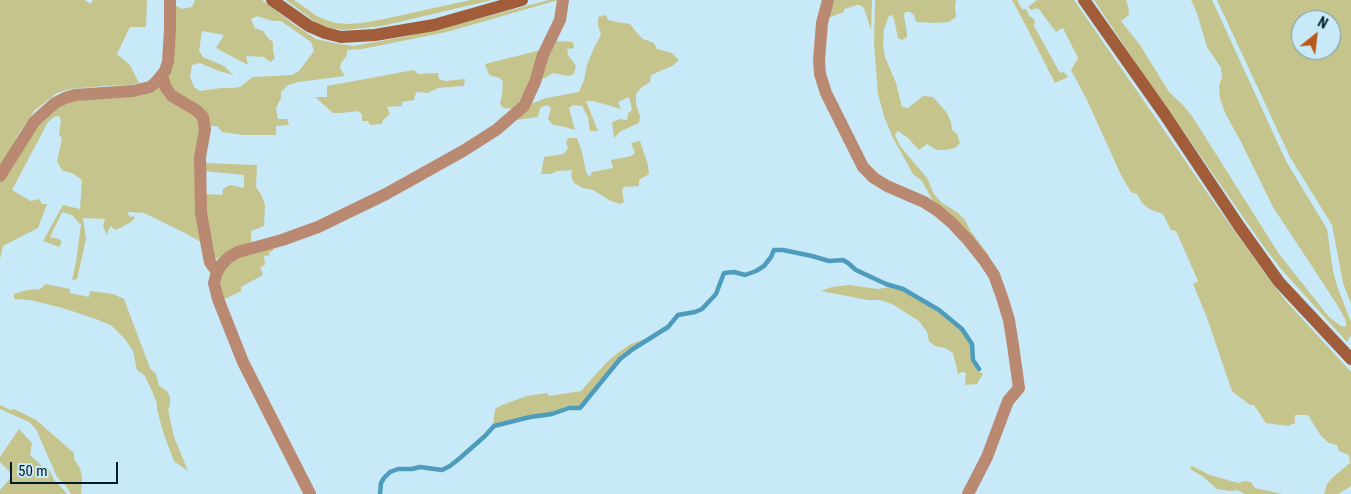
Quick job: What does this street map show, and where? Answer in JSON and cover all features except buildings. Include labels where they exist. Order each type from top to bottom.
[{"type":"main road","points":[[272,0],[309,26],[341,37],[375,35],[434,25],[522,0]]},
{"type":"main road","points":[[1084,0],[1165,114],[1239,226],[1279,282],[1351,359]]},
{"type":"street","points":[[0,176],[34,122],[55,103],[75,95],[133,91],[150,87],[162,76],[168,62],[170,0]]},
{"type":"street","points":[[310,494],[236,347],[218,299],[214,283],[217,272],[229,257],[238,252],[282,240],[318,227],[386,194],[463,151],[496,130],[524,106],[530,95],[543,55],[560,20],[563,0]]},
{"type":"street","points":[[828,0],[822,23],[818,60],[820,74],[826,93],[863,167],[874,178],[924,202],[952,223],[984,260],[994,275],[1002,296],[1010,328],[1019,388],[1008,401],[987,457],[968,494]]},
{"type":"street","points":[[162,76],[166,88],[172,96],[196,110],[203,117],[205,130],[200,157],[201,213],[210,262],[217,272]]},
{"type":"shaded area","points":[[0,0],[85,0],[90,4],[93,0],[147,0],[146,27],[130,27],[117,54],[130,65],[139,83],[70,89],[57,93],[35,110],[19,133],[0,168]]},
{"type":"shaded area","points":[[195,0],[262,0],[316,39],[354,46],[408,36],[549,0],[558,0],[447,32],[362,49],[347,50],[347,55],[340,68],[345,76],[298,82],[288,85],[281,92],[281,98],[276,108],[278,119],[287,119],[289,125],[276,126],[276,135],[244,135],[222,132],[217,126],[207,126],[175,94],[167,77],[173,4],[182,9],[192,7]],"holes":[[[257,16],[281,21],[311,42],[314,51],[299,71],[292,75],[253,77],[240,87],[200,91],[194,87],[190,77],[192,65],[200,63],[233,75],[224,66],[203,57],[199,51],[202,31],[224,35],[216,48],[248,65],[246,56],[264,57],[270,62],[275,58],[273,42],[263,31],[255,28],[251,19]]]},
{"type":"shaded area","points":[[286,0],[294,0],[326,20],[348,24],[379,20],[471,0],[492,0],[382,26],[343,30],[318,24]]},
{"type":"shaded area","points":[[832,0],[872,0],[871,30],[862,6],[857,5],[844,9],[844,12],[828,18]]},
{"type":"shaded area","points":[[875,0],[956,0],[956,17],[949,22],[916,22],[914,15],[910,12],[905,12],[907,37],[902,40],[898,38],[892,15],[889,16],[884,29],[883,45],[885,57],[896,83],[902,107],[908,108],[923,96],[933,97],[947,113],[952,130],[957,134],[960,143],[955,148],[946,150],[937,150],[927,144],[919,150],[908,138],[898,131],[895,135],[900,146],[927,178],[934,194],[942,203],[957,212],[965,220],[989,256],[989,261],[933,201],[922,181],[913,174],[892,136],[878,94],[874,44]]},
{"type":"shaded area","points":[[1012,0],[1017,0],[1022,9],[1026,9],[1030,17],[1035,21],[1034,26],[1060,73],[1064,72],[1068,77],[1055,83]]},
{"type":"shaded area","points":[[1037,0],[1074,0],[1269,279],[1285,300],[1351,372],[1351,486],[1338,494],[1324,494],[1327,484],[1350,463],[1349,455],[1339,451],[1337,445],[1329,443],[1321,436],[1308,415],[1295,415],[1295,423],[1288,426],[1266,423],[1254,405],[1250,405],[1232,391],[1206,315],[1193,284],[1198,281],[1176,231],[1171,230],[1163,214],[1149,209],[1142,203],[1137,194],[1131,192],[1071,70],[1078,58],[1063,28],[1056,32],[1038,8],[1031,10],[1028,7]]},
{"type":"shaded area","points":[[1094,0],[1126,0],[1129,15],[1121,21],[1140,45],[1169,92],[1192,116],[1279,254],[1329,317],[1341,326],[1346,327],[1346,321],[1338,306],[1273,207],[1226,115],[1220,99],[1221,68],[1207,47],[1191,0],[1212,0],[1286,161],[1327,229],[1333,271],[1351,322],[1351,335],[1347,342],[1281,269],[1262,244],[1141,71]]},
{"type":"shaded area","points":[[1217,0],[1351,0],[1351,304],[1343,283],[1332,225],[1290,157]]},
{"type":"shaded area","points":[[606,15],[608,20],[630,24],[643,39],[654,43],[657,49],[672,53],[679,60],[672,66],[651,75],[650,82],[636,94],[636,104],[640,116],[639,123],[621,131],[614,138],[612,122],[620,119],[627,120],[628,113],[632,110],[629,97],[618,102],[621,109],[593,101],[586,101],[598,131],[590,131],[588,117],[582,106],[573,105],[569,108],[575,130],[553,125],[548,119],[551,108],[547,105],[540,108],[538,117],[515,120],[528,105],[546,98],[579,92],[587,65],[601,35],[598,17]]},
{"type":"shaded area","points":[[555,41],[573,42],[574,48],[567,49],[568,55],[576,66],[574,74],[569,76],[553,73],[545,78],[539,78]]},
{"type":"shaded area","points":[[541,50],[518,104],[514,109],[503,108],[500,104],[503,82],[500,78],[489,75],[485,64]]},
{"type":"shaded area","points":[[414,70],[418,74],[438,73],[439,79],[445,81],[465,79],[464,86],[438,88],[428,93],[416,92],[414,100],[402,102],[402,106],[387,107],[390,114],[383,120],[382,124],[370,125],[368,121],[362,121],[362,114],[358,111],[333,113],[315,97],[327,97],[327,86]]},
{"type":"shaded area","points":[[160,84],[199,119],[201,242],[144,213],[127,212],[130,217],[133,216],[135,218],[115,230],[111,226],[107,235],[103,227],[105,219],[83,218],[86,239],[77,279],[72,280],[81,225],[72,215],[62,212],[50,237],[59,239],[62,242],[59,247],[43,241],[63,205],[80,209],[82,180],[72,173],[63,171],[57,162],[62,138],[59,135],[61,120],[59,116],[54,117],[48,122],[12,190],[31,201],[39,199],[42,204],[47,204],[38,228],[3,246],[0,259],[0,183],[29,135],[66,101]]},
{"type":"shaded area","points":[[568,138],[577,138],[586,172],[590,177],[592,172],[613,168],[611,160],[631,156],[635,153],[631,143],[640,141],[649,174],[639,180],[639,186],[624,187],[622,190],[624,202],[620,204],[593,190],[583,188],[574,183],[571,176],[572,170],[541,174],[544,157],[564,154],[568,148],[566,142]]},
{"type":"shaded area","points":[[204,163],[257,165],[256,187],[265,205],[264,226],[251,231],[251,243],[216,259],[213,254],[207,226],[205,194],[222,195],[223,189],[230,185],[244,188],[244,175],[204,171]]},
{"type":"shaded area","points":[[282,246],[269,252],[270,255],[264,256],[265,265],[260,267],[263,275],[241,287],[241,291],[223,300],[220,286],[222,272],[234,257]]},
{"type":"shaded area","points":[[46,284],[70,289],[70,293],[89,297],[90,291],[113,294],[124,299],[150,368],[156,374],[159,386],[167,391],[170,397],[168,410],[174,437],[188,471],[174,461],[163,432],[152,391],[145,376],[137,370],[133,351],[112,326],[66,309],[30,300],[14,299],[14,294],[40,289]]},
{"type":"shaded area","points":[[849,285],[878,289],[891,287],[902,290],[938,312],[961,330],[971,344],[971,361],[977,370],[983,374],[977,384],[965,385],[966,373],[958,374],[953,353],[945,348],[935,346],[929,341],[927,332],[919,321],[892,304],[880,300],[868,300],[821,291],[832,287]]},
{"type":"shaded area","points":[[645,339],[619,358],[579,406],[569,406],[552,412],[493,424],[495,409],[502,405],[527,396],[547,393],[549,396],[581,391],[606,363],[619,352],[631,344]]},
{"type":"shaded area","points":[[0,405],[10,410],[14,409],[36,420],[74,453],[74,459],[80,468],[82,477],[81,494],[71,494],[57,477],[36,429],[29,422],[0,409]]},
{"type":"shaded area","points":[[19,429],[32,443],[30,455],[50,471],[54,480],[67,494],[0,494],[0,490],[13,475],[0,462],[0,457]]},
{"type":"shaded area","points":[[1192,466],[1210,475],[1238,483],[1251,482],[1255,488],[1282,494],[1245,494],[1237,490],[1217,489],[1202,476],[1190,469]]},
{"type":"waterway","points":[[380,494],[381,483],[390,472],[398,469],[420,467],[442,470],[460,458],[494,426],[530,417],[552,414],[569,408],[580,408],[620,359],[668,327],[678,315],[702,309],[716,294],[724,273],[734,272],[745,275],[756,271],[764,266],[774,250],[783,250],[829,261],[843,260],[856,270],[886,284],[903,289],[939,310],[962,329],[972,344],[973,360],[979,369]]}]
